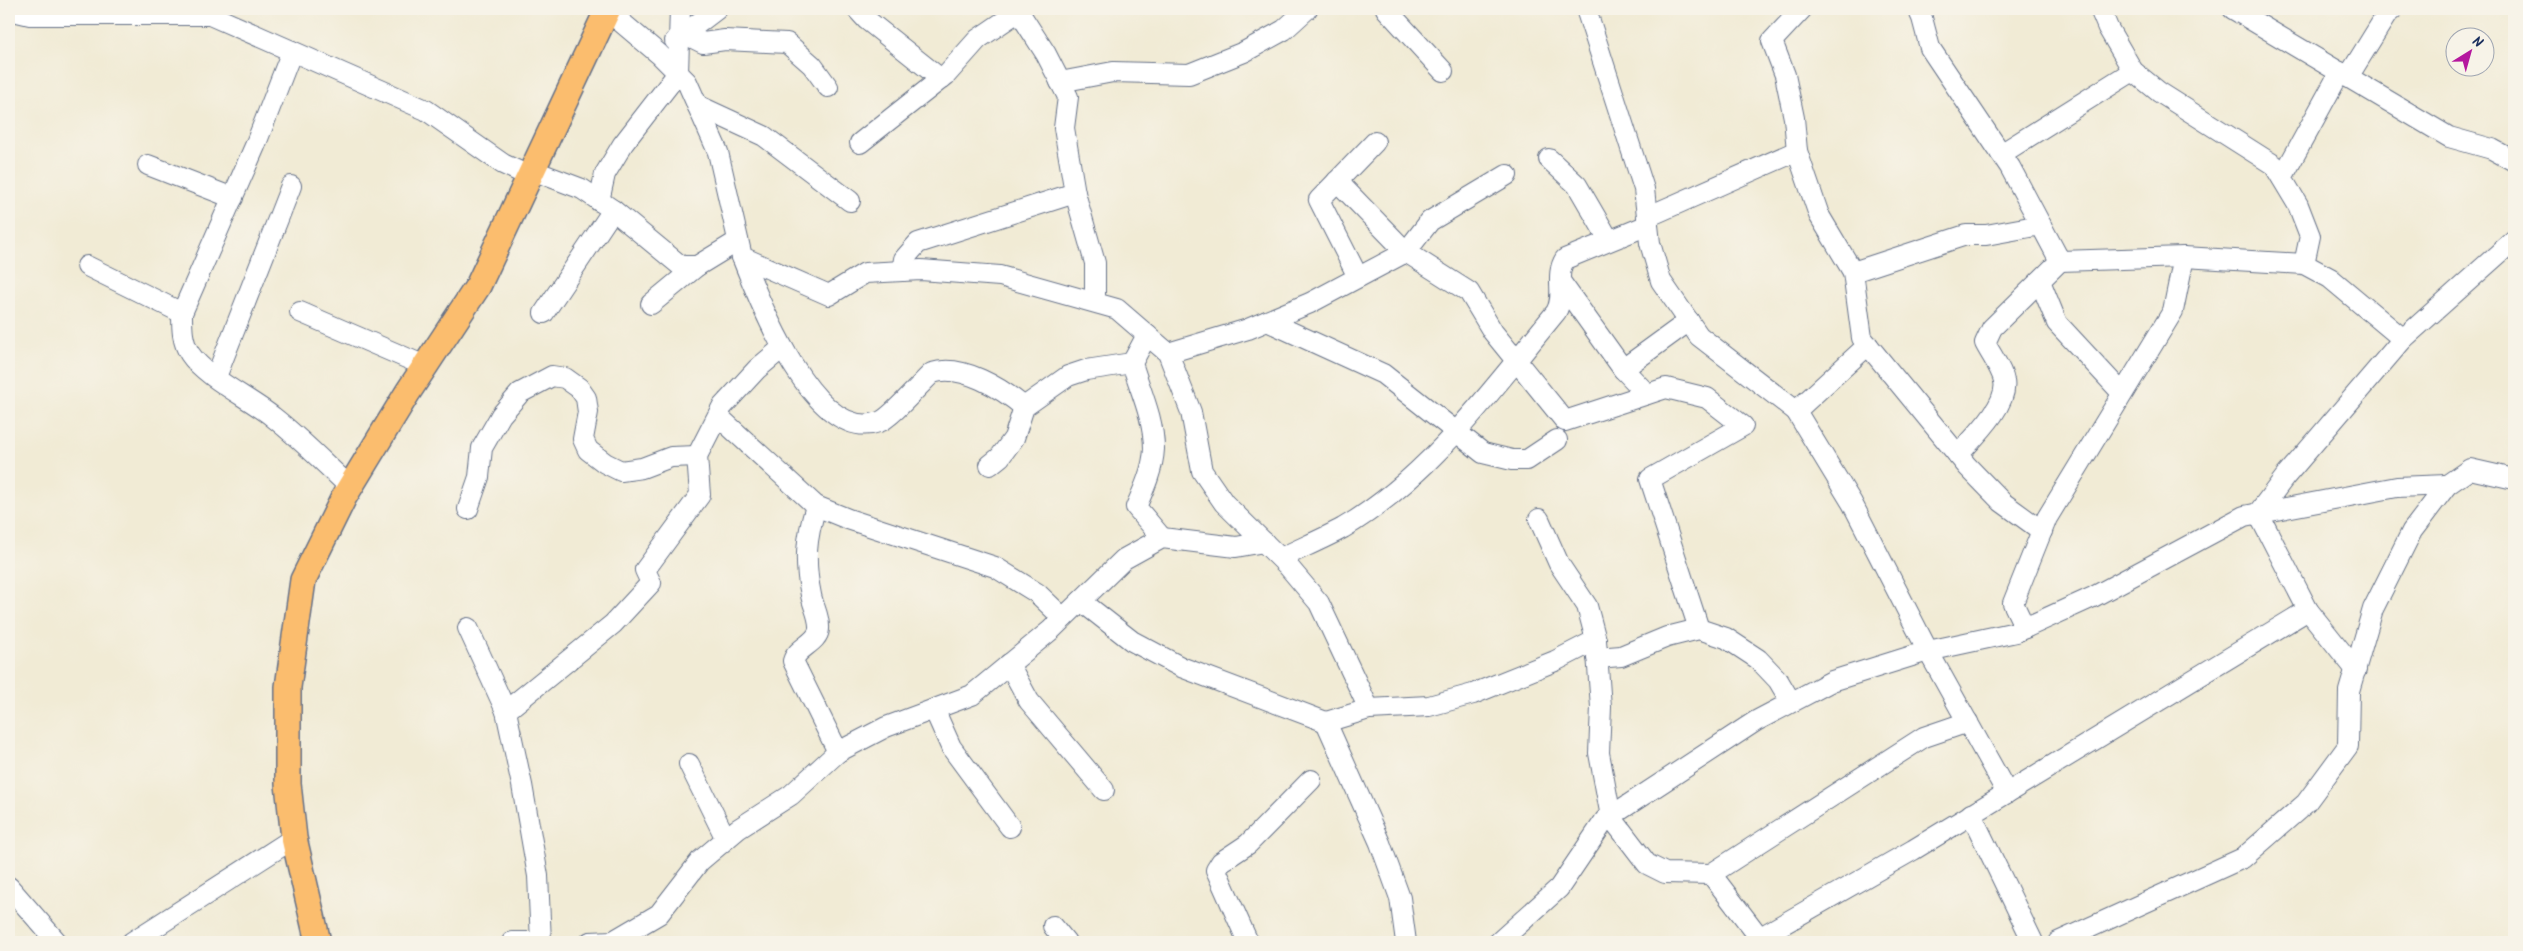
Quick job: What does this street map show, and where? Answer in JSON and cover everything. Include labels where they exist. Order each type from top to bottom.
[{"type":"main road","points":[[318,942],[294,838],[288,784],[288,687],[303,580],[350,487],[425,366],[478,286],[606,10]]},
{"type":"street","points":[[544,313],[606,205],[605,174],[623,144],[678,73],[683,36],[680,9]]},
{"type":"street","points":[[658,54],[717,9]]},
{"type":"street","points":[[857,9],[867,20],[941,79]]},
{"type":"street","points":[[1060,82],[1113,72],[1190,74],[1244,52],[1284,30],[1307,9]]},
{"type":"street","points":[[1386,9],[1443,71]]},
{"type":"street","points":[[1586,9],[1644,189],[1650,243],[1661,282],[1700,336],[1796,411],[1852,503],[1928,652],[2007,793]]},
{"type":"street","points":[[1802,9],[1772,41],[1785,75],[1794,118],[1797,151],[1819,215],[1853,272],[1862,338],[1958,455],[2002,502],[2042,531]]},
{"type":"street","points":[[1918,9],[1930,48],[2001,154],[2060,261]]},
{"type":"street","points":[[2100,9],[2108,28],[2133,71],[2159,92],[2274,165],[2298,205],[2310,236],[2304,264]]},
{"type":"street","points":[[2233,9],[2449,137],[2492,149],[2514,161]]},
{"type":"street","points":[[2282,178],[2344,75],[2387,14],[2393,9]]},
{"type":"street","points":[[9,10],[30,14],[210,15],[426,110],[503,164],[582,189],[606,205],[681,266],[697,266]]},
{"type":"street","points":[[606,10],[658,54],[687,82],[718,152],[740,249],[761,306],[782,348],[810,390],[836,414],[853,424],[867,426],[882,422],[932,373],[941,370],[960,372],[1001,388],[1024,408]]},
{"type":"street","points":[[860,143],[941,79],[978,39],[1019,10],[1046,54],[1068,96],[1064,128],[1075,193],[1095,263],[1095,302]]},
{"type":"street","points":[[683,36],[703,43],[725,40],[787,43],[812,65],[828,87]]},
{"type":"street","points":[[292,51],[182,314],[182,329],[191,356],[216,377],[273,417],[350,487]]},
{"type":"street","points":[[2001,154],[2133,71]]},
{"type":"street","points":[[697,105],[764,136],[850,201]]},
{"type":"street","points":[[1358,277],[1319,200],[1375,142]]},
{"type":"street","points":[[1281,558],[1343,528],[1386,498],[1458,432],[1561,303],[1559,280],[1562,264],[1565,259],[1797,151]]},
{"type":"street","points":[[1549,159],[1577,185],[1609,240]]},
{"type":"street","points":[[148,165],[232,198]]},
{"type":"street","points":[[1168,352],[1267,321],[1310,303],[1406,252],[1430,222],[1507,175]]},
{"type":"street","points":[[1337,181],[1406,252],[1469,292],[1493,332],[1565,421],[1666,388],[1707,398],[1744,426],[1650,479],[1700,629]]},
{"type":"street","points":[[216,377],[291,186]]},
{"type":"street","points":[[902,271],[904,259],[918,243],[1075,193]]},
{"type":"street","points":[[1853,272],[1966,235],[1986,235],[2041,225]]},
{"type":"street","points":[[2258,513],[2285,477],[2403,339],[2514,240]]},
{"type":"street","points":[[651,304],[697,266],[740,249],[829,295],[866,273],[902,271],[1000,276],[1117,309],[1168,352],[1191,412],[1202,471],[1224,503],[1281,558],[1319,603],[1369,709]]},
{"type":"street","points":[[2026,628],[2013,603],[2047,518],[2173,311],[2184,257]]},
{"type":"street","points":[[1958,455],[1991,417],[2001,401],[2004,390],[2004,381],[1985,343],[1988,335],[1992,328],[2060,261],[2184,257],[2304,264],[2330,278],[2403,339]]},
{"type":"street","points":[[87,266],[182,314]]},
{"type":"street","points":[[1559,280],[1623,369],[1647,394]]},
{"type":"street","points":[[2040,281],[2057,323],[2122,393]]},
{"type":"street","points":[[300,312],[425,366]]},
{"type":"street","points":[[1267,321],[1383,374],[1483,453],[1512,460],[1527,460],[1557,440]]},
{"type":"street","points":[[1623,369],[1689,321]]},
{"type":"street","points":[[1147,335],[1132,363],[1150,417],[1154,449],[1147,480],[1136,507],[1162,538]]},
{"type":"street","points":[[1796,411],[1868,345]]},
{"type":"street","points":[[506,711],[613,624],[651,583],[645,570],[700,494],[697,456],[722,407],[757,369],[782,348]]},
{"type":"street","points":[[990,464],[1000,457],[1014,438],[1024,408],[1068,376],[1086,370],[1132,363]]},
{"type":"street","points":[[468,509],[479,477],[482,448],[500,415],[520,393],[552,376],[565,378],[579,388],[586,398],[588,412],[583,439],[588,450],[605,463],[621,471],[642,468],[671,457],[697,456]]},
{"type":"street","points":[[718,416],[816,506],[848,519],[995,567],[1037,593],[1063,618]]},
{"type":"street","points":[[2060,942],[2243,858],[2306,804],[2348,746],[2349,691],[2373,609],[2412,531],[2447,485],[2470,469],[2514,479]]},
{"type":"street","points":[[1499,942],[1559,888],[1605,820],[1756,721],[1832,681],[1928,652],[2016,632],[2026,628],[2093,597],[2244,516],[2397,488],[2447,485]]},
{"type":"street","points":[[816,506],[808,532],[805,556],[811,596],[820,628],[818,636],[794,656],[793,661],[838,752]]},
{"type":"street","points":[[2258,513],[2308,610],[2356,670]]},
{"type":"street","points":[[1539,519],[1559,564],[1587,606],[1597,649],[1601,706],[1599,753],[1611,817],[1647,864],[1665,874],[1711,874],[1924,737],[1968,722]]},
{"type":"street","points":[[590,942],[614,942],[660,914],[700,862],[726,839],[791,795],[838,752],[886,727],[972,695],[1063,618],[1124,559],[1162,538],[1236,547],[1264,542]]},
{"type":"street","points":[[1081,601],[1132,640],[1181,667],[1326,722],[1369,709],[1429,706],[1473,694],[1555,660],[1597,649],[1621,656],[1666,637],[1700,629],[1726,638],[1758,659],[1778,680],[1791,702]]},
{"type":"street","points":[[1711,874],[1761,940],[2308,610]]},
{"type":"street","points":[[468,628],[506,711],[522,785],[538,876],[540,942],[512,942]]},
{"type":"street","points":[[1009,664],[1030,701],[1104,790]]},
{"type":"street","points":[[934,709],[951,747],[1010,827]]},
{"type":"street","points":[[1326,722],[1380,843],[1400,898],[1406,942]]},
{"type":"street","points":[[689,764],[726,839]]},
{"type":"street","points":[[1248,942],[1216,870],[1221,862],[1248,844],[1311,780]]},
{"type":"street","points":[[1971,814],[2033,942]]},
{"type":"street","points":[[132,942],[294,838]]},
{"type":"street","points":[[9,888],[57,942]]},
{"type":"street","points":[[1053,926],[1066,942]]}]
